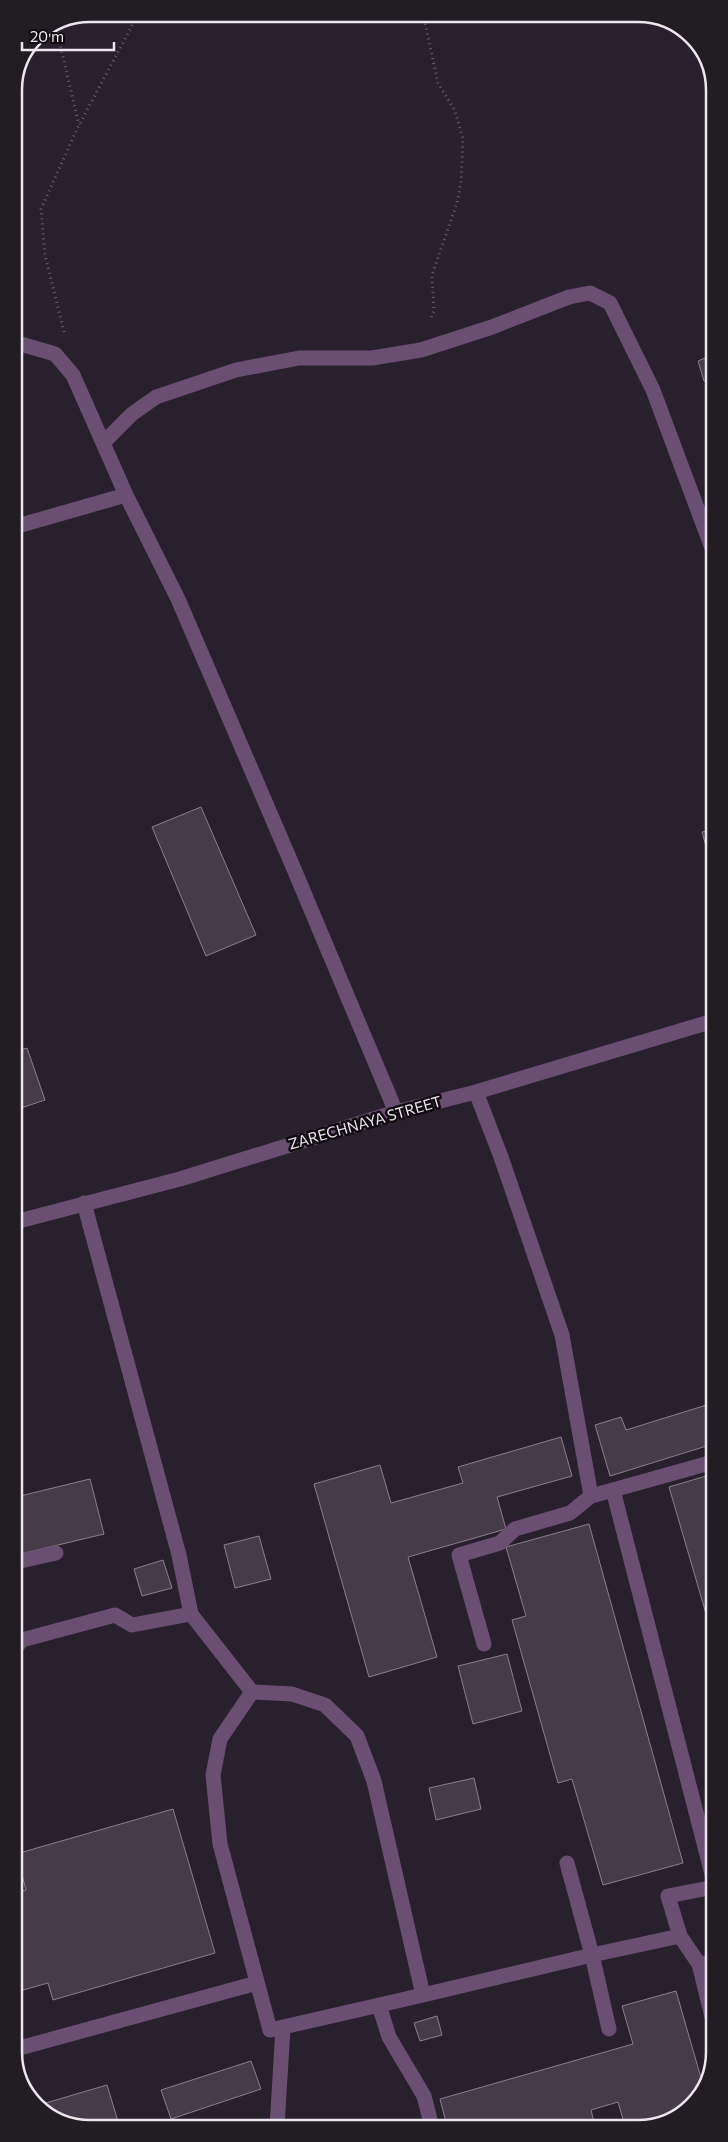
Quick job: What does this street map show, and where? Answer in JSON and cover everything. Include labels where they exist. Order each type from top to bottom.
[{"type":"street","points":[[102,443],[132,414],[156,397],[236,370],[299,358],[372,358],[421,350],[492,327],[569,297],[590,292],[610,303],[653,390],[706,532]]},
{"type":"street","points":[[22,344],[55,354],[73,375],[126,496],[182,608],[292,862],[396,1112]]},
{"type":"street","points":[[22,526],[126,496]]},
{"type":"street","name":"ZARECHNAYA STREET","points":[[22,1220],[180,1179],[396,1112],[476,1092],[706,1023]]},
{"type":"street","points":[[476,1092],[501,1157],[562,1335],[591,1496]]},
{"type":"street","points":[[84,1203],[179,1555],[191,1614],[252,1692],[292,1694],[325,1705],[357,1736],[374,1781],[424,1995]]},
{"type":"street","points":[[484,1644],[459,1555],[500,1543],[516,1529],[570,1513],[591,1496],[706,1464]]},
{"type":"street","points":[[613,1490],[706,1851]]},
{"type":"street","points":[[22,1561],[56,1553]]},
{"type":"street","points":[[22,1640],[115,1615],[132,1625],[191,1614]]},
{"type":"street","points":[[252,1692],[220,1739],[213,1775],[220,1844],[270,2030],[680,1936]]},
{"type":"street","points":[[567,1862],[592,1955],[609,2029]]},
{"type":"street","points":[[706,1889],[668,1896],[680,1936],[699,1964],[706,1993]]},
{"type":"street","points":[[699,1964],[706,1963]]},
{"type":"street","points":[[22,2047],[257,1983]]},
{"type":"street","points":[[380,2005],[389,2037],[424,2096],[430,2120]]},
{"type":"street","points":[[277,2119],[283,2028]]},
{"type":"path","points":[[73,375],[45,256],[41,209],[79,126],[133,23]]},
{"type":"path","points":[[421,350],[434,310],[432,275],[457,203],[461,183],[462,139],[455,111],[438,83],[425,23]]},
{"type":"path","points":[[59,31],[79,126]]},
{"type":"building","points":[[706,358],[706,380],[704,381],[698,361]]},
{"type":"building","points":[[201,807],[256,935],[206,956],[152,827]]},
{"type":"building","points":[[706,831],[706,846],[702,832]]},
{"type":"building","points":[[27,1048],[45,1100],[22,1108],[22,1050]]},
{"type":"building","points":[[706,1405],[706,1446],[610,1476],[595,1425],[621,1417],[626,1430]]},
{"type":"building","points":[[561,1437],[572,1476],[497,1497],[506,1529],[408,1557],[437,1657],[369,1677],[314,1484],[380,1465],[391,1503],[463,1483],[458,1467]]},
{"type":"building","points":[[706,1476],[706,1614],[669,1487]]},
{"type":"building","points":[[90,1479],[104,1534],[22,1554],[22,1496]]},
{"type":"building","points":[[589,1524],[683,1863],[603,1885],[572,1779],[558,1783],[512,1620],[526,1616],[506,1547]]},
{"type":"building","points":[[259,1536],[271,1579],[235,1588],[224,1545]]},
{"type":"building","points":[[163,1560],[172,1588],[142,1596],[134,1569]]},
{"type":"building","points":[[507,1654],[522,1711],[473,1724],[458,1666]]},
{"type":"building","points":[[474,1778],[481,1809],[436,1820],[429,1788]]},
{"type":"building","points":[[173,1809],[215,1953],[53,2000],[48,1983],[22,1990],[22,1891],[26,1890],[22,1876],[22,1852]]},
{"type":"building","points":[[676,1991],[700,2076],[691,2093],[675,2108],[655,2117],[637,2120],[623,2120],[618,2102],[591,2110],[593,2120],[445,2120],[440,2099],[633,2044],[622,2006]]},
{"type":"building","points":[[437,2016],[442,2035],[420,2041],[414,2023]]},
{"type":"building","points":[[251,2061],[261,2089],[171,2119],[161,2090]]},
{"type":"building","points":[[107,2085],[117,2119],[77,2118],[61,2112],[47,2103]]}]
